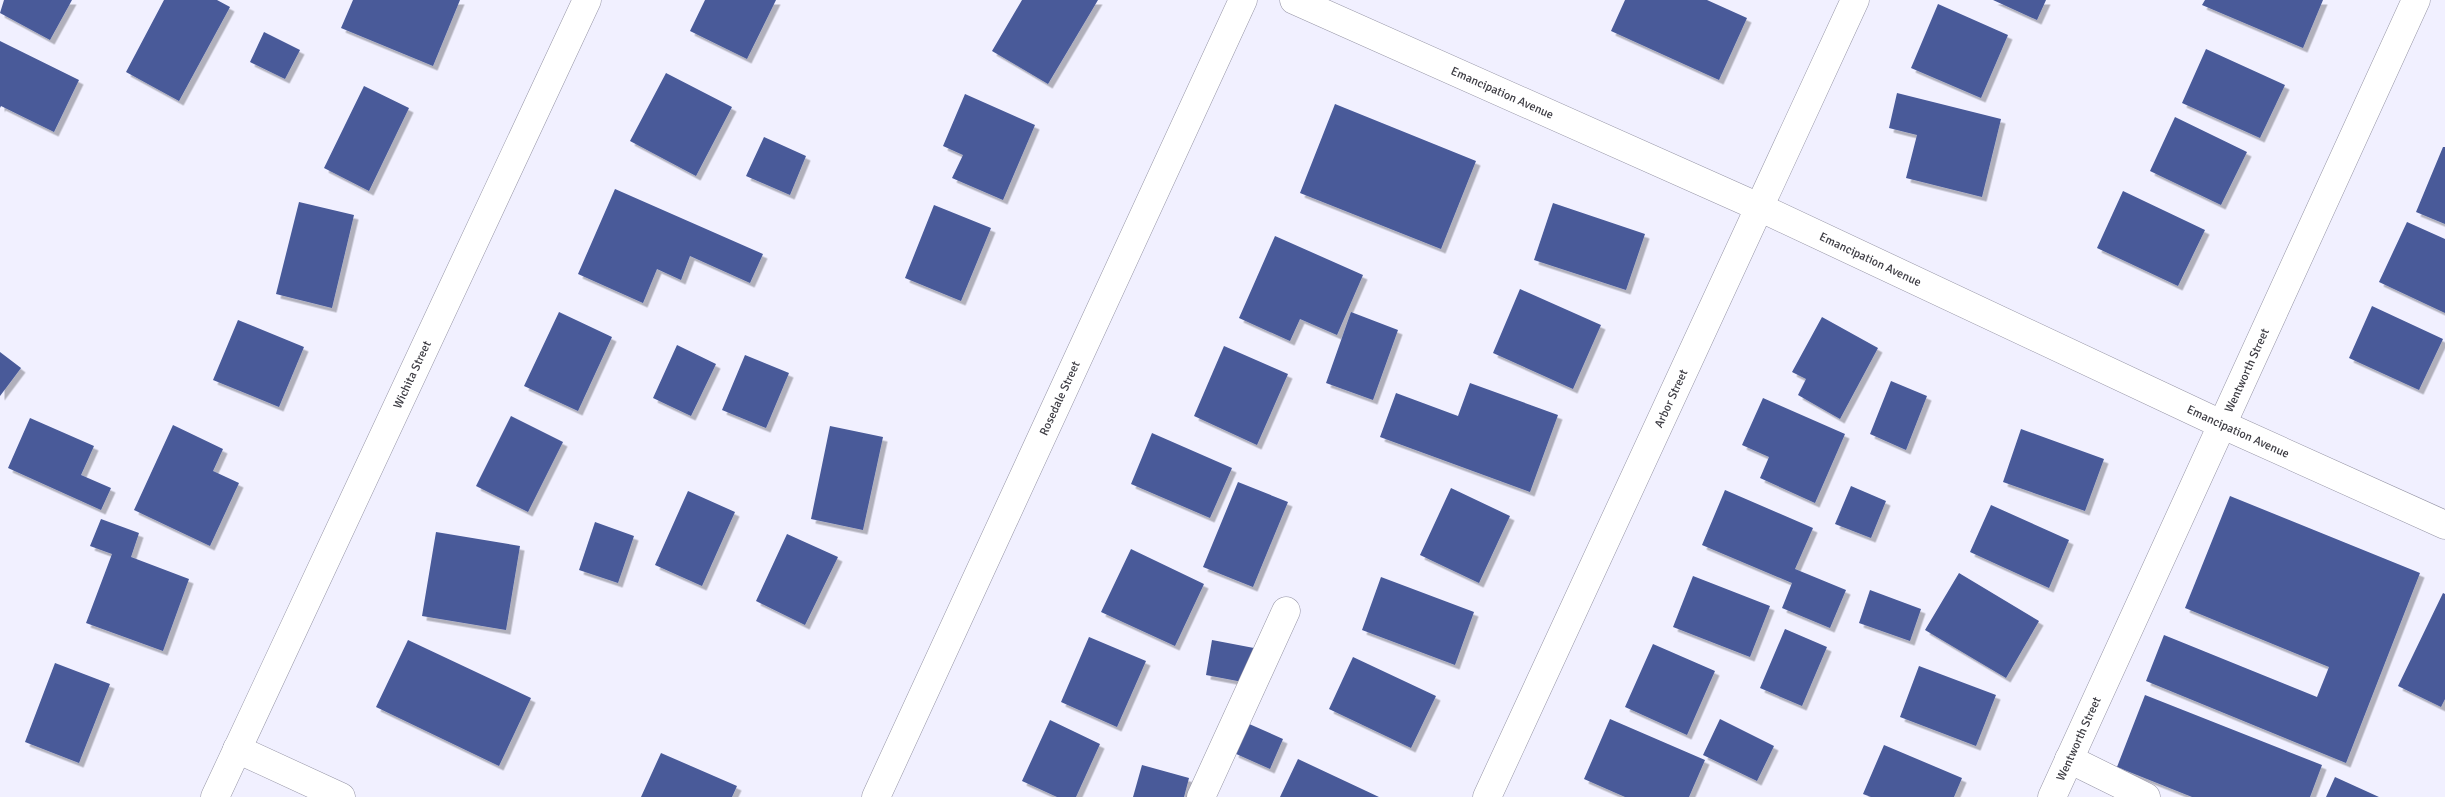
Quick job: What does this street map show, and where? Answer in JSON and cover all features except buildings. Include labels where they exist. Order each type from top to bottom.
[{"type":"street","name":"Wichita Street","points":[[215,797],[587,0]]},
{"type":"street","name":"Rosedale Street","points":[[876,797],[1243,0]]},
{"type":"street","name":"Emancipation Avenue","points":[[1294,0],[1761,208],[2221,424],[2445,525]]},
{"type":"street","name":"Arbor Street","points":[[1487,797],[1761,208],[1855,0]]},
{"type":"street","name":"Wentworth Street","points":[[2052,797],[2416,0]]},
{"type":"street","points":[[1201,797],[1286,611]]},
{"type":"street","points":[[237,749],[341,797]]},
{"type":"street","points":[[2069,759],[2146,797]]}]
